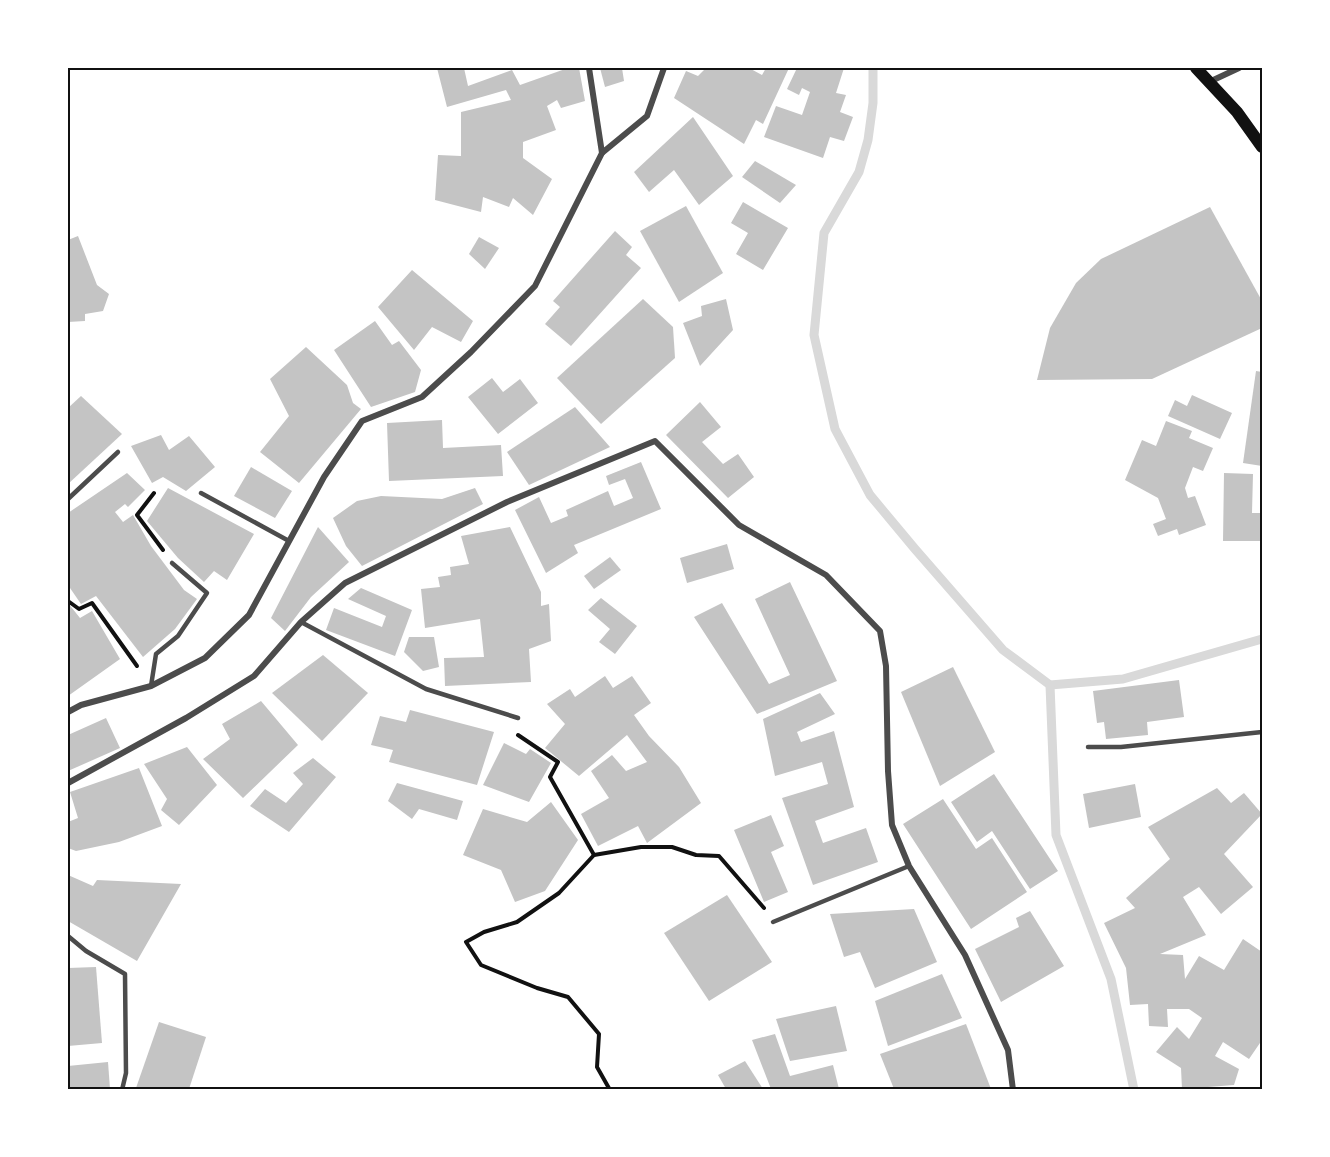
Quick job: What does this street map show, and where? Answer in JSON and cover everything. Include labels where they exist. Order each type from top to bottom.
[{"type":"main road","points":[[1196,68],[1237,112],[1263,147]]},
{"type":"street","points":[[589,68],[602,153]]},
{"type":"street","points":[[68,712],[81,705],[151,686],[205,658],[249,615],[324,477],[362,421],[422,397],[471,352],[535,286],[602,153],[647,116],[664,68]]},
{"type":"street","points":[[1209,82],[1239,68]]},
{"type":"street","points":[[68,783],[186,718],[254,676],[301,622],[345,583],[507,502],[655,441],[739,525],[826,575],[880,631],[886,666],[888,771],[892,825],[909,866],[964,955],[1008,1050],[1013,1089]]},
{"type":"lane","points":[[68,499],[118,452]]},
{"type":"lane","points":[[201,493],[289,541]]},
{"type":"lane","points":[[151,686],[156,654],[177,636],[207,593],[172,563]]},
{"type":"lane","points":[[301,622],[426,689],[518,718]]},
{"type":"lane","points":[[1088,747],[1121,747],[1263,732]]},
{"type":"lane","points":[[773,922],[909,866]]},
{"type":"lane","points":[[68,936],[86,951],[125,974],[126,1073],[122,1089]]},
{"type":"path","points":[[154,493],[137,515],[172,563]]},
{"type":"path","points":[[68,601],[79,609],[92,603],[151,686]]},
{"type":"path","points":[[518,718],[514,732],[558,762],[550,777],[594,855]]},
{"type":"path","points":[[610,1089],[597,1067],[599,1034],[568,997],[537,988],[481,965],[466,942],[484,932],[517,922],[559,893],[594,855],[641,847],[672,847],[696,855],[719,856],[757,898],[773,922]]},
{"type":"building","points":[[437,68],[464,68],[468,86],[512,70],[520,85],[568,68],[579,68],[585,101],[561,108],[557,100],[547,106],[556,130],[523,142],[523,158],[552,179],[533,215],[513,198],[509,207],[483,197],[481,212],[435,200],[438,155],[461,156],[461,112],[511,100],[506,90],[447,107]]},
{"type":"building","points":[[600,68],[622,68],[624,81],[605,87]]},
{"type":"building","points":[[706,68],[749,68],[762,75],[766,68],[789,68],[763,124],[756,120],[744,144],[674,98],[686,71],[698,76]]},
{"type":"building","points":[[797,68],[844,68],[836,93],[846,95],[840,112],[853,117],[844,141],[830,137],[823,158],[764,137],[776,106],[802,115],[810,92],[802,88],[799,95],[787,89]]},
{"type":"building","points":[[693,117],[733,176],[699,205],[674,170],[649,192],[634,172]]},
{"type":"building","points":[[755,161],[796,185],[780,203],[742,177]]},
{"type":"building","points":[[743,202],[788,228],[763,270],[736,254],[748,233],[731,223]]},
{"type":"building","points":[[686,206],[723,273],[679,302],[640,231]]},
{"type":"building","points":[[1210,207],[1262,301],[1262,328],[1152,379],[1037,380],[1050,328],[1076,283],[1101,259]]},
{"type":"building","points":[[615,231],[632,247],[626,255],[641,268],[571,346],[545,324],[560,307],[553,301]]},
{"type":"building","points":[[78,236],[97,285],[109,294],[103,311],[85,314],[85,321],[68,322],[68,240]]},
{"type":"building","points":[[479,237],[499,248],[485,269],[469,254]]},
{"type":"building","points":[[412,270],[473,321],[461,342],[432,327],[414,350],[378,307]]},
{"type":"building","points":[[643,299],[673,327],[675,358],[601,424],[557,378]]},
{"type":"building","points":[[726,299],[733,330],[700,366],[683,323],[702,316],[701,306]]},
{"type":"building","points":[[375,321],[392,345],[399,341],[421,370],[415,392],[371,407],[334,350]]},
{"type":"building","points":[[306,347],[347,385],[353,403],[361,409],[299,483],[260,452],[289,416],[270,379]]},
{"type":"building","points":[[1256,371],[1262,372],[1262,466],[1243,463]]},
{"type":"building","points":[[492,378],[503,392],[520,379],[538,403],[498,434],[468,397]]},
{"type":"building","points":[[1192,395],[1232,413],[1220,439],[1168,416],[1175,400],[1187,406]]},
{"type":"building","points":[[81,396],[122,434],[68,484],[68,408]]},
{"type":"building","points":[[700,402],[721,427],[702,442],[723,464],[738,454],[754,477],[728,498],[666,435]]},
{"type":"building","points":[[575,407],[610,447],[529,485],[507,452]]},
{"type":"building","points":[[442,420],[443,448],[501,445],[503,476],[389,481],[387,423]]},
{"type":"building","points":[[1166,421],[1192,431],[1189,438],[1213,448],[1203,471],[1193,467],[1185,488],[1188,498],[1195,496],[1206,525],[1179,535],[1177,529],[1158,536],[1153,524],[1166,519],[1158,498],[1125,480],[1142,440],[1156,446]]},
{"type":"building","points":[[161,435],[169,450],[189,436],[215,467],[186,491],[163,477],[152,483],[131,446]]},
{"type":"building","points":[[641,462],[661,509],[574,545],[578,553],[546,573],[515,510],[539,497],[551,523],[568,516],[566,510],[608,491],[614,506],[633,498],[625,479],[609,485],[606,476]]},
{"type":"building","points":[[251,467],[292,491],[275,518],[234,496]]},
{"type":"building","points":[[127,473],[145,490],[128,507],[125,504],[115,512],[123,522],[133,515],[151,546],[184,590],[197,599],[175,629],[143,657],[96,596],[81,604],[70,588],[68,589],[68,513]]},
{"type":"building","points":[[1224,473],[1253,474],[1252,513],[1262,513],[1262,541],[1223,541]]},
{"type":"building","points":[[168,488],[254,534],[227,580],[214,571],[204,582],[178,558],[147,521]]},
{"type":"building","points":[[475,488],[483,504],[362,566],[346,546],[333,518],[357,501],[381,496],[442,499]]},
{"type":"building","points":[[318,527],[349,562],[311,597],[285,631],[271,618]]},
{"type":"building","points":[[510,527],[541,592],[541,606],[549,604],[551,641],[529,649],[531,682],[445,686],[444,658],[484,657],[480,619],[425,628],[421,589],[440,587],[438,577],[451,575],[450,567],[469,564],[461,536]]},
{"type":"building","points":[[727,544],[734,569],[687,583],[680,558]]},
{"type":"building","points":[[610,557],[621,570],[594,589],[584,576]]},
{"type":"building","points":[[790,582],[837,681],[757,714],[694,617],[722,603],[769,684],[790,675],[755,599]]},
{"type":"building","points":[[361,588],[412,610],[395,656],[326,630],[334,608],[382,627],[386,616],[348,599]]},
{"type":"building","points":[[601,598],[637,626],[615,654],[599,642],[610,629],[588,610]]},
{"type":"building","points":[[68,603],[80,618],[92,611],[120,659],[68,696]]},
{"type":"building","points":[[409,637],[434,637],[439,667],[423,671],[404,652]]},
{"type":"building","points":[[323,655],[368,693],[322,741],[272,693]]},
{"type":"building","points":[[953,667],[995,752],[940,786],[901,692]]},
{"type":"building","points":[[605,676],[613,688],[632,676],[651,703],[634,715],[649,736],[679,767],[701,803],[647,843],[638,826],[598,846],[581,814],[609,798],[591,771],[612,755],[626,771],[647,762],[627,735],[579,776],[545,748],[565,724],[547,704],[570,689],[575,697]]},
{"type":"building","points":[[1179,680],[1184,717],[1147,722],[1148,735],[1106,739],[1104,722],[1097,723],[1093,691]]},
{"type":"building","points":[[820,693],[835,714],[797,732],[801,742],[834,731],[854,807],[815,821],[823,843],[866,828],[878,862],[813,885],[782,798],[828,784],[822,762],[775,776],[763,719]]},
{"type":"building","points":[[261,701],[298,745],[243,798],[203,759],[230,739],[222,724]]},
{"type":"building","points":[[410,710],[494,732],[477,785],[389,762],[393,750],[371,745],[380,716],[406,722]]},
{"type":"building","points":[[106,718],[120,748],[68,771],[68,735]]},
{"type":"building","points":[[504,743],[526,754],[530,749],[551,763],[529,802],[483,785]]},
{"type":"building","points":[[187,747],[217,785],[179,825],[161,810],[167,799],[144,764]]},
{"type":"building","points":[[313,758],[336,777],[289,832],[250,806],[265,789],[286,803],[303,784],[293,773]]},
{"type":"building","points":[[139,768],[162,826],[119,842],[76,851],[68,848],[68,822],[78,818],[70,792]]},
{"type":"building","points":[[994,774],[1058,871],[1030,889],[992,831],[977,842],[951,802]]},
{"type":"building","points":[[397,783],[463,801],[457,820],[419,809],[412,819],[388,801]]},
{"type":"building","points":[[1135,784],[1141,817],[1089,828],[1083,794]]},
{"type":"building","points":[[1217,788],[1231,803],[1244,793],[1262,814],[1224,854],[1253,887],[1221,914],[1199,887],[1183,897],[1206,935],[1160,954],[1183,955],[1185,979],[1199,956],[1224,970],[1243,939],[1262,952],[1262,1040],[1249,1059],[1223,1042],[1215,1056],[1239,1069],[1234,1085],[1182,1089],[1181,1068],[1156,1052],[1177,1027],[1189,1039],[1202,1018],[1189,1009],[1167,1009],[1168,1027],[1149,1026],[1148,1004],[1130,1005],[1126,968],[1104,923],[1135,908],[1126,898],[1170,859],[1148,827]]},
{"type":"building","points":[[943,799],[976,849],[992,838],[1027,892],[971,929],[903,824]]},
{"type":"building","points":[[551,802],[578,840],[545,891],[515,902],[501,870],[463,855],[483,809],[527,822]]},
{"type":"building","points":[[771,815],[784,846],[771,852],[788,892],[764,902],[734,830]]},
{"type":"building","points":[[68,875],[93,886],[97,880],[181,884],[137,961],[68,921]]},
{"type":"building","points":[[727,895],[772,962],[709,1001],[664,933]]},
{"type":"building","points":[[914,909],[937,962],[875,988],[860,952],[844,957],[830,914]]},
{"type":"building","points":[[1030,911],[1064,966],[1001,1002],[975,949],[1019,927],[1016,918]]},
{"type":"building","points":[[96,967],[102,1043],[68,1046],[68,968]]},
{"type":"building","points":[[942,974],[962,1018],[888,1046],[875,1001]]},
{"type":"building","points":[[836,1006],[847,1051],[790,1061],[776,1019]]},
{"type":"building","points":[[159,1022],[206,1037],[189,1089],[136,1088]]},
{"type":"building","points":[[966,1024],[991,1089],[894,1089],[880,1054]]},
{"type":"building","points":[[775,1034],[790,1076],[833,1065],[839,1089],[771,1089],[752,1040]]},
{"type":"building","points":[[745,1061],[763,1089],[726,1089],[718,1075]]},
{"type":"building","points":[[108,1062],[110,1089],[68,1089],[68,1066]]},
{"type":"waterway","points":[[873,68],[873,103],[868,140],[859,172],[824,233],[814,335],[835,429],[870,495],[1003,650],[1050,685],[1123,679],[1262,639]]},
{"type":"waterway","points":[[1050,685],[1056,835],[1111,979],[1134,1090]]}]
